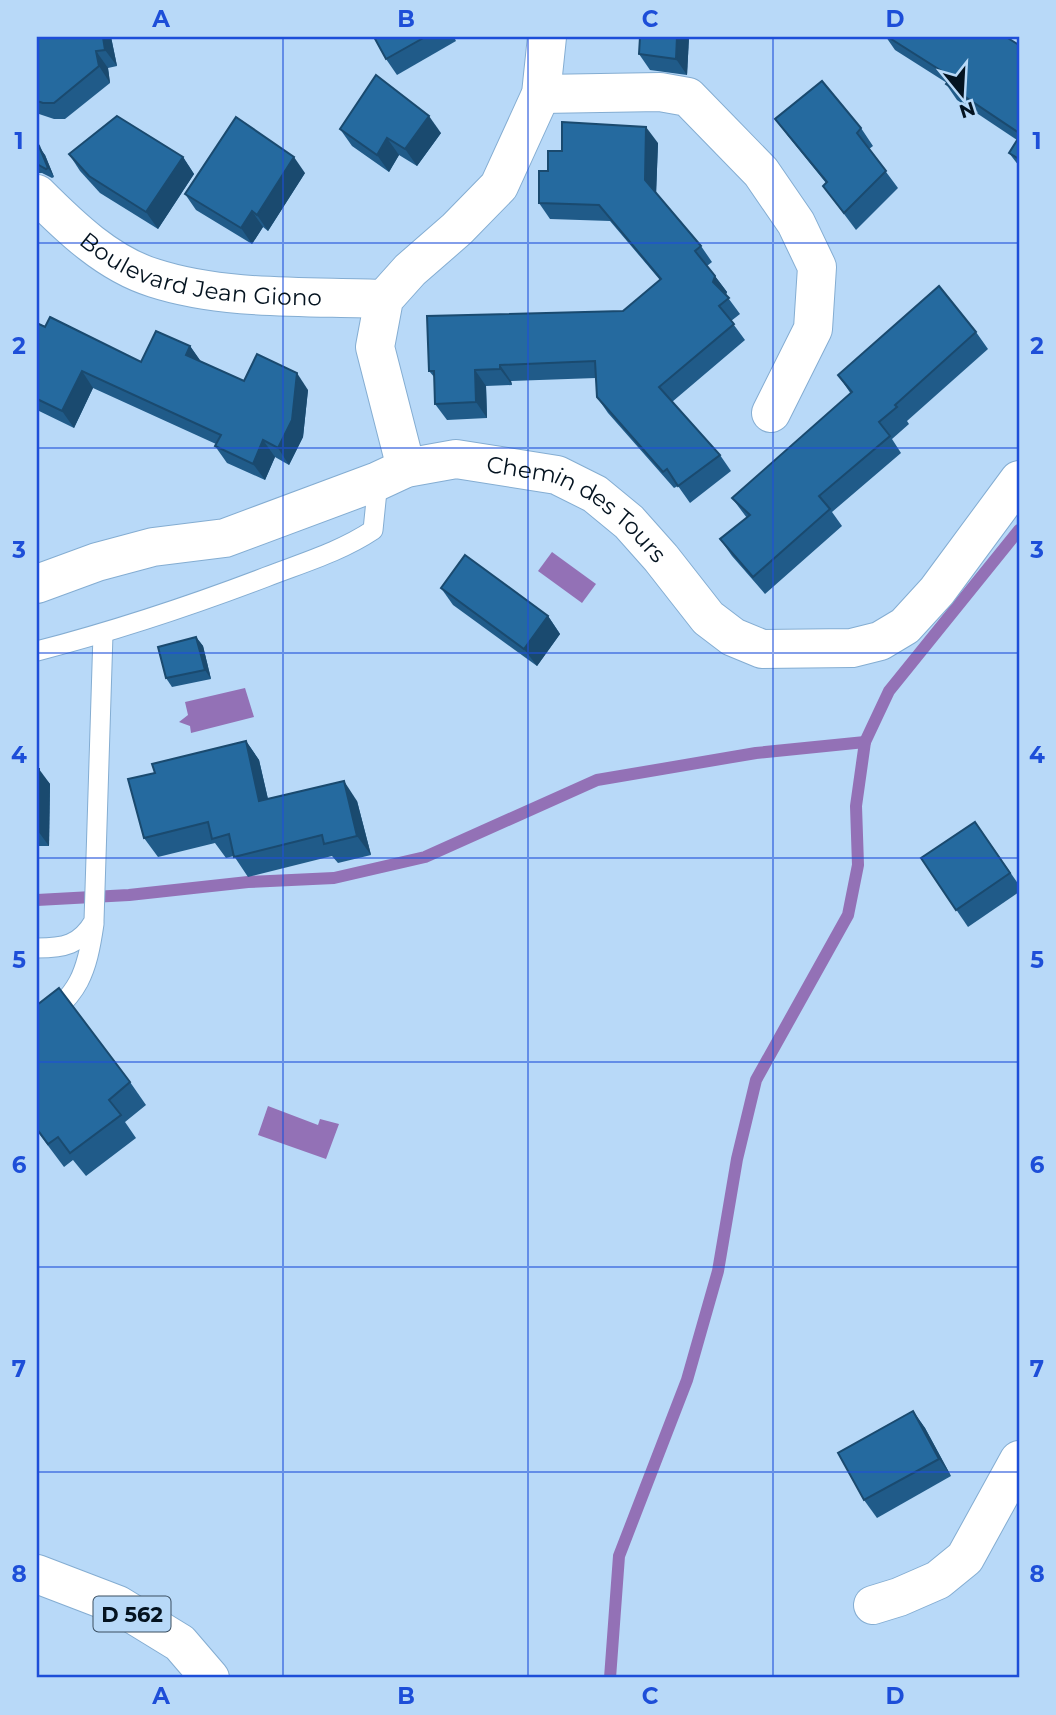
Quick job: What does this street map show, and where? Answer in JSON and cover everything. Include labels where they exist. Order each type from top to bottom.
[{"type":"street","points":[[392,474],[375,347],[384,299],[410,270],[457,229],[499,186],[541,94],[547,37]]},
{"type":"street","points":[[541,94],[660,92],[688,97],[761,172],[796,223],[817,267],[813,329],[771,413]]},
{"type":"street","name":"Boulevard Jean Giono","points":[[37,194],[67,224],[113,259],[152,278],[207,291],[384,299]]},
{"type":"street","name":"Chemin des Tours","points":[[37,584],[97,562],[153,547],[225,538],[392,474],[456,459],[557,475],[595,494],[629,522],[708,618],[733,637],[762,649],[852,648],[880,641],[905,626],[937,591],[1019,480]]},
{"type":"street","points":[[873,1605],[938,1580],[965,1558],[1019,1460]]},
{"type":"street","name":"D 562","points":[[37,1574],[118,1605],[180,1643],[210,1678]]},
{"type":"lane","points":[[37,651],[103,634],[214,597],[349,546],[373,530],[392,474]]},
{"type":"lane","points":[[37,1024],[59,1010],[81,980],[89,954],[94,920],[103,634]]},
{"type":"lane","points":[[37,948],[73,943],[86,934],[94,920]]},
{"type":"shaded area","points":[[552,552],[596,584],[582,603],[538,571]]},
{"type":"shaded area","points":[[245,688],[254,717],[191,733],[190,726],[179,722],[188,715],[185,702]]},
{"type":"shaded area","points":[[268,1106],[318,1125],[320,1119],[339,1124],[326,1159],[258,1135]]},
{"type":"building","points":[[37,37],[103,37],[105,50],[96,51],[99,66],[54,103],[43,103],[37,101]]},
{"type":"building","points":[[374,37],[425,37],[386,59]]},
{"type":"building","points":[[640,37],[677,37],[676,59],[639,54]]},
{"type":"building","points":[[888,37],[1006,37],[1019,45],[1019,133],[946,84],[951,77]]},
{"type":"building","points":[[376,75],[429,116],[405,149],[387,138],[377,155],[340,129]]},
{"type":"building","points":[[822,81],[861,128],[857,133],[886,171],[844,213],[823,186],[827,182],[775,119]]},
{"type":"building","points":[[117,116],[183,157],[146,212],[89,176],[69,154]]},
{"type":"building","points":[[236,117],[294,157],[257,215],[252,211],[241,228],[185,194]]},
{"type":"building","points":[[562,122],[646,127],[645,180],[701,246],[695,251],[715,276],[713,282],[729,298],[719,306],[734,324],[659,387],[720,455],[678,486],[667,469],[663,472],[597,397],[595,361],[500,365],[500,369],[475,370],[476,402],[435,404],[434,371],[429,371],[427,316],[623,311],[661,279],[599,205],[539,203],[539,171],[548,171],[548,151],[562,151]]},
{"type":"building","points":[[1019,137],[1019,159],[1009,153]]},
{"type":"building","points":[[39,146],[48,168],[46,169],[37,164]]},
{"type":"building","points":[[939,286],[976,332],[879,422],[890,436],[819,496],[830,509],[753,577],[720,539],[750,515],[732,498],[852,392],[838,375]]},
{"type":"building","points":[[50,317],[141,362],[156,331],[190,346],[186,355],[244,381],[257,354],[297,373],[292,420],[278,448],[263,440],[253,464],[215,446],[221,435],[82,371],[62,411],[37,399],[37,323],[45,327]]},
{"type":"building","points":[[465,555],[548,616],[524,649],[441,588]]},
{"type":"building","points":[[196,637],[205,670],[166,678],[158,647]]},
{"type":"building","points":[[246,741],[259,801],[344,781],[357,836],[324,844],[322,835],[234,857],[229,834],[212,839],[208,822],[144,838],[128,779],[155,773],[152,764]]},
{"type":"building","points":[[39,769],[38,831],[37,831]]},
{"type":"building","points":[[975,822],[1010,873],[956,910],[921,858]]},
{"type":"building","points":[[59,988],[130,1082],[109,1100],[121,1115],[70,1153],[58,1137],[48,1144],[37,1129],[37,1005]]},
{"type":"building","points":[[913,1411],[939,1459],[864,1500],[838,1453]]},
{"type":"waterway","points":[[610,1678],[619,1556],[687,1380],[718,1271],[737,1159],[756,1080],[848,915],[858,865],[856,806],[865,742],[889,691],[1019,530]]},
{"type":"waterway","points":[[37,900],[129,895],[248,882],[334,878],[425,857],[597,780],[756,753],[865,742]]}]
